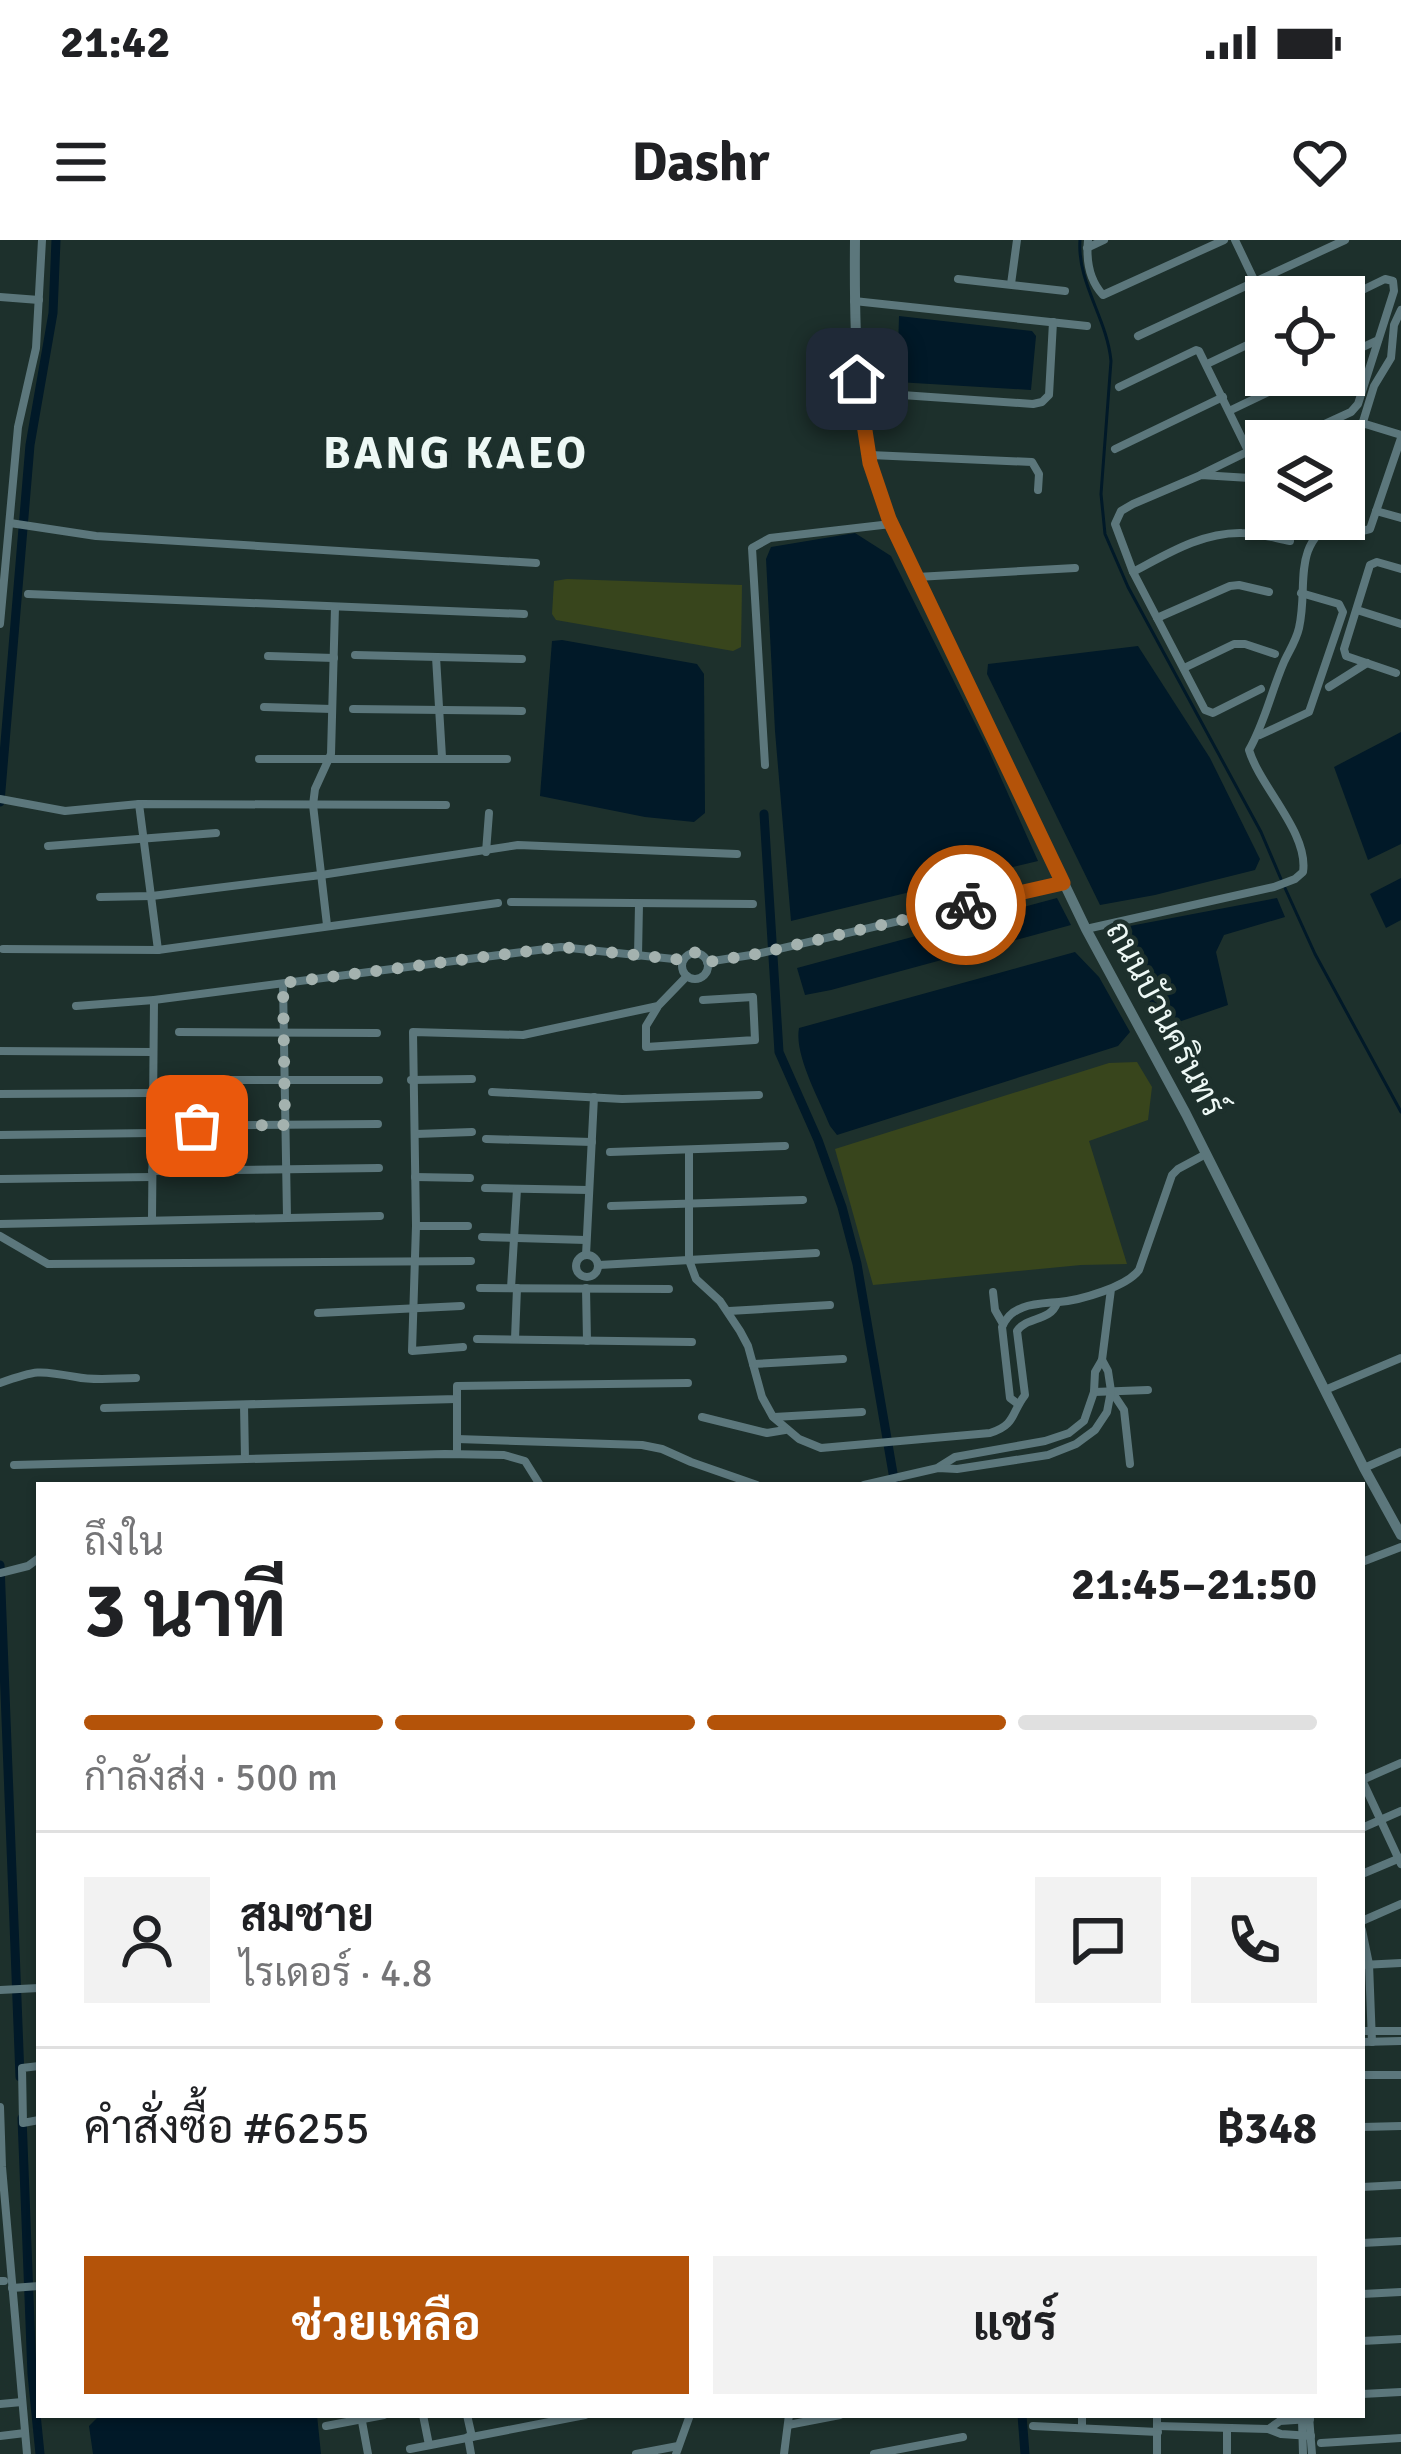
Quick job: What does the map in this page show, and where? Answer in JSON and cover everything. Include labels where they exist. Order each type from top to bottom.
[{"type":"street","points":[[0,624],[18,427],[36,348],[42,240]]},
{"type":"street","name":"ถนนบัวนครินทร์","points":[[855,240],[858,392],[868,454],[891,524],[1086,929],[1401,1535]]},
{"type":"street","points":[[1011,284],[1017,240]]},
{"type":"street","points":[[1104,240],[1087,244],[1090,274],[1103,296],[1224,240]]},
{"type":"street","points":[[1235,240],[1252,276]]},
{"type":"street","points":[[1268,276],[1345,240]]},
{"type":"street","points":[[958,279],[1065,291]]},
{"type":"street","points":[[1333,420],[1355,409],[1394,291],[1393,281],[1385,279],[1365,289]]},
{"type":"street","points":[[1138,336],[1245,287]]},
{"type":"street","points":[[0,297],[39,300]]},
{"type":"street","points":[[854,301],[1087,326]]},
{"type":"street","points":[[1363,420],[1390,358],[1401,310]]},
{"type":"street","points":[[858,392],[1042,402],[1049,395],[1054,322]]},
{"type":"street","points":[[1365,346],[1378,340]]},
{"type":"street","points":[[1207,364],[1245,346]]},
{"type":"street","points":[[1119,388],[1199,350],[1245,443]]},
{"type":"street","points":[[1229,411],[1260,396]]},
{"type":"street","points":[[1115,449],[1222,397]]},
{"type":"street","points":[[1365,424],[1401,436],[1365,531]]},
{"type":"street","points":[[1245,453],[1133,504],[1115,524],[1133,572],[1209,713],[1261,689]]},
{"type":"street","points":[[868,454],[1032,462],[1039,474],[1038,490]]},
{"type":"street","points":[[2,462],[15,460]]},
{"type":"street","points":[[1201,475],[1245,478]]},
{"type":"street","points":[[1376,511],[1401,518]]},
{"type":"street","points":[[11,524],[96,536],[536,562]]},
{"type":"street","points":[[765,765],[752,548],[770,538],[891,524]]},
{"type":"street","points":[[1133,572],[1214,536],[1248,533],[1290,541]]},
{"type":"street","points":[[1086,929],[1274,887],[1304,872],[1298,842],[1249,754],[1299,629],[1301,572],[1313,540]]},
{"type":"street","points":[[1396,673],[1344,653],[1370,565],[1377,562],[1401,569]]},
{"type":"street","points":[[916,578],[1075,568]]},
{"type":"street","points":[[1157,618],[1230,586],[1269,592]]},
{"type":"street","points":[[1258,736],[1309,712],[1343,612],[1339,604],[1300,593]]},
{"type":"street","points":[[28,594],[524,614]]},
{"type":"street","points":[[327,926],[314,806],[315,789],[329,758],[335,607]]},
{"type":"street","points":[[1358,610],[1401,624]]},
{"type":"street","points":[[1184,668],[1234,644],[1275,654]]},
{"type":"street","points":[[355,655],[522,659]]},
{"type":"street","points":[[268,656],[334,658]]},
{"type":"street","points":[[436,657],[442,757]]},
{"type":"street","points":[[1329,687],[1367,663]]},
{"type":"street","points":[[264,707],[332,709]]},
{"type":"street","points":[[353,709],[522,711]]},
{"type":"street","points":[[260,759],[506,759]]},
{"type":"street","points":[[0,799],[65,811],[139,804],[446,805]]},
{"type":"street","points":[[139,804],[158,950]]},
{"type":"street","points":[[486,852],[489,813]]},
{"type":"street","points":[[47,846],[216,833]]},
{"type":"street","points":[[100,896],[152,896],[518,845],[737,854]]},
{"type":"street","points":[[707,962],[1063,883]]},
{"type":"street","points":[[511,902],[753,904]]},
{"type":"street","points":[[3,949],[158,950],[498,903]]},
{"type":"street","points":[[638,956],[639,904]]},
{"type":"street","points":[[76,1006],[561,947],[683,960]]},
{"type":"street","points":[[697,952],[707,962],[704,976],[687,976],[683,960],[697,952]]},
{"type":"street","points":[[687,976],[646,1026],[646,1047],[755,1040],[753,997],[703,1000]]},
{"type":"street","points":[[283,983],[287,1217]]},
{"type":"street","points":[[152,1220],[154,1000]]},
{"type":"street","points":[[463,1347],[412,1351],[416,1135],[412,1032],[523,1035],[658,1006]]},
{"type":"street","points":[[179,1032],[377,1033]]},
{"type":"street","points":[[0,1051],[153,1052]]},
{"type":"street","points":[[412,1079],[472,1079]]},
{"type":"street","points":[[180,1080],[379,1080]]},
{"type":"street","points":[[492,1092],[622,1099],[759,1095]]},
{"type":"street","points":[[0,1094],[153,1093]]},
{"type":"street","points":[[586,1255],[594,1097]]},
{"type":"street","points":[[0,1135],[377,1124]]},
{"type":"street","points":[[416,1135],[472,1132]]},
{"type":"street","points":[[486,1139],[592,1142]]},
{"type":"street","points":[[610,1152],[785,1146]]},
{"type":"street","points":[[689,1151],[689,1260],[696,1279],[728,1311],[748,1346],[773,1417],[799,1439],[821,1448],[1002,1429],[1025,1395],[1016,1331],[1021,1324],[1048,1315],[1057,1303]]},
{"type":"street","points":[[1003,1324],[1013,1311],[1047,1301],[1057,1303],[1133,1278],[1172,1175],[1206,1154]]},
{"type":"street","points":[[0,1178],[379,1168]]},
{"type":"street","points":[[415,1177],[470,1178]]},
{"type":"street","points":[[485,1188],[590,1190]]},
{"type":"street","points":[[515,1340],[518,1189]]},
{"type":"street","points":[[611,1206],[803,1200]]},
{"type":"street","points":[[0,1224],[380,1216]]},
{"type":"street","points":[[416,1226],[468,1226]]},
{"type":"street","points":[[0,1235],[48,1264],[471,1261]]},
{"type":"street","points":[[482,1238],[586,1240]]},
{"type":"street","points":[[599,1265],[816,1253]]},
{"type":"street","points":[[587,1283],[599,1265],[586,1255],[576,1265],[587,1283],[587,1341]]},
{"type":"street","points":[[480,1288],[587,1283],[669,1289]]},
{"type":"street","points":[[938,1468],[955,1457],[1045,1441],[1069,1433],[1084,1421],[1102,1360],[1111,1288]]},
{"type":"street","points":[[993,1292],[1003,1324],[1010,1398],[1018,1404]]},
{"type":"street","points":[[728,1311],[830,1305]]},
{"type":"street","points":[[318,1313],[461,1306]]},
{"type":"street","points":[[1025,1307],[1030,1322]]},
{"type":"street","points":[[476,1339],[692,1342]]},
{"type":"street","points":[[1325,1390],[1401,1358]]},
{"type":"street","points":[[753,1364],[843,1359]]},
{"type":"street","points":[[1102,1360],[1124,1410],[1130,1464]]},
{"type":"street","points":[[0,1383],[34,1372],[136,1378]]},
{"type":"street","points":[[457,1454],[458,1386],[688,1383]]},
{"type":"street","points":[[1094,1392],[1148,1390]]},
{"type":"street","points":[[879,1482],[938,1468],[1048,1455],[1095,1430],[1107,1412],[1112,1391]]},
{"type":"street","points":[[104,1408],[457,1399]]},
{"type":"street","points":[[244,1405],[245,1459]]},
{"type":"street","points":[[773,1417],[862,1412]]},
{"type":"street","points":[[702,1417],[767,1433],[785,1430]]},
{"type":"street","points":[[457,1439],[642,1445],[748,1482]]},
{"type":"street","points":[[1045,1441],[1048,1455]]},
{"type":"street","points":[[1364,1468],[1401,1452]]},
{"type":"street","points":[[14,1465],[457,1454],[515,1457],[525,1461],[538,1482]]},
{"type":"street","points":[[1365,1561],[1401,1547]]},
{"type":"street","points":[[3,1572],[36,1560]]},
{"type":"street","points":[[1365,1779],[1401,1763]]},
{"type":"street","points":[[1365,1786],[1400,1860],[1365,1873]]},
{"type":"street","points":[[1365,1827],[1401,1811]]},
{"type":"street","points":[[1365,1920],[1401,1904]]},
{"type":"street","points":[[1367,2036],[1365,1964],[1401,1963]]},
{"type":"street","points":[[1,1990],[36,1988]]},
{"type":"street","points":[[1367,2036],[1401,2031]]},
{"type":"street","points":[[1367,2036],[1401,2041]]},
{"type":"street","points":[[36,2066],[22,2068],[22,2086],[23,2122],[36,2120]]},
{"type":"street","points":[[1365,2075],[1401,2075]]},
{"type":"street","points":[[0,2107],[5,2283],[27,2454]]},
{"type":"street","points":[[1365,2127],[1401,2126]]},
{"type":"street","points":[[1365,2187],[1401,2185]]},
{"type":"street","points":[[1365,2243],[1401,2241]]},
{"type":"street","points":[[5,2283],[36,2286]]},
{"type":"street","points":[[1365,2294],[1401,2291]]},
{"type":"street","points":[[1365,2341],[1401,2339]]},
{"type":"street","points":[[1365,2394],[1401,2392]]},
{"type":"street","points":[[0,2404],[22,2402]]},
{"type":"street","points":[[326,2426],[357,2418]]},
{"type":"street","points":[[361,2418],[368,2454]]},
{"type":"street","points":[[424,2418],[429,2445]]},
{"type":"street","points":[[467,2418],[471,2454]]},
{"type":"street","points":[[513,2418],[515,2428]]},
{"type":"street","points":[[410,2449],[558,2418]]},
{"type":"street","points":[[636,2454],[677,2450],[689,2418]]},
{"type":"street","points":[[1082,2418],[1082,2428]]},
{"type":"street","points":[[1268,2428],[1300,2418]]},
{"type":"street","points":[[1306,2418],[1308,2454]]},
{"type":"street","points":[[784,2454],[789,2420]]},
{"type":"street","points":[[1157,2454],[1158,2424]]},
{"type":"street","points":[[1033,2426],[1268,2428],[1307,2436]]},
{"type":"street","points":[[1227,2454],[1228,2428]]},
{"type":"street","points":[[0,2436],[25,2433]]},
{"type":"street","points":[[874,2454],[963,2437]]},
{"type":"street","points":[[1321,2443],[1401,2438]]},
{"type":"green space","points":[[554,581],[742,585],[741,647],[733,651],[556,620],[552,614]]},
{"type":"green space","points":[[1137,1062],[1152,1087],[1148,1120],[1089,1141],[1127,1264],[873,1285],[835,1149],[1109,1063]]},
{"type":"water","points":[[899,316],[1032,331],[1036,336],[1031,390],[897,382]]},
{"type":"water","points":[[855,533],[891,556],[1038,861],[791,921],[766,559],[771,547]]},
{"type":"water","points":[[552,641],[697,664],[704,674],[705,813],[694,822],[540,796]]},
{"type":"water","points":[[1138,646],[1210,758],[1260,859],[1255,870],[1100,905],[987,674],[988,664]]},
{"type":"water","points":[[1401,732],[1401,844],[1368,860],[1334,767]]},
{"type":"water","points":[[1401,878],[1401,920],[1386,928],[1370,894]]},
{"type":"water","points":[[1057,898],[1071,925],[805,995],[797,968]]},
{"type":"water","points":[[1277,898],[1285,917],[1224,935],[1216,952],[1228,1005],[1164,1027],[1114,929]]},
{"type":"water","points":[[1075,952],[1099,977],[1130,1032],[1118,1046],[837,1135],[830,1126],[804,1064],[799,1028]]},
{"type":"water","points":[[97,2418],[317,2418],[321,2454],[93,2454],[89,2426]]},
{"type":"waterway","points":[[0,802],[30,445],[53,313],[56,240]]},
{"type":"waterway","points":[[1080,240],[1083,271],[1111,361],[1101,494],[1105,534],[1281,879]]},
{"type":"waterway","points":[[764,814],[779,1052],[842,1207],[857,1264],[894,1482]]},
{"type":"waterway","points":[[1285,888],[1315,954],[1401,1112]]},
{"type":"waterway","points":[[0,1565],[20,2077]]},
{"type":"waterway","points":[[22,2118],[36,2414]]},
{"type":"waterway","points":[[36,2418],[40,2454]]},
{"type":"waterway","points":[[1022,2418],[1025,2454]]},
{"type":"way so far","points":[[197,1126],[285,1125],[283,983],[561,947],[683,960],[697,952],[707,962],[966,905]]},
{"type":"district","name":"BANG KAEO","points":[[456,453]]},
{"type":"route","points":[[857,379],[870,463],[889,519],[1063,883],[966,905]]}]
